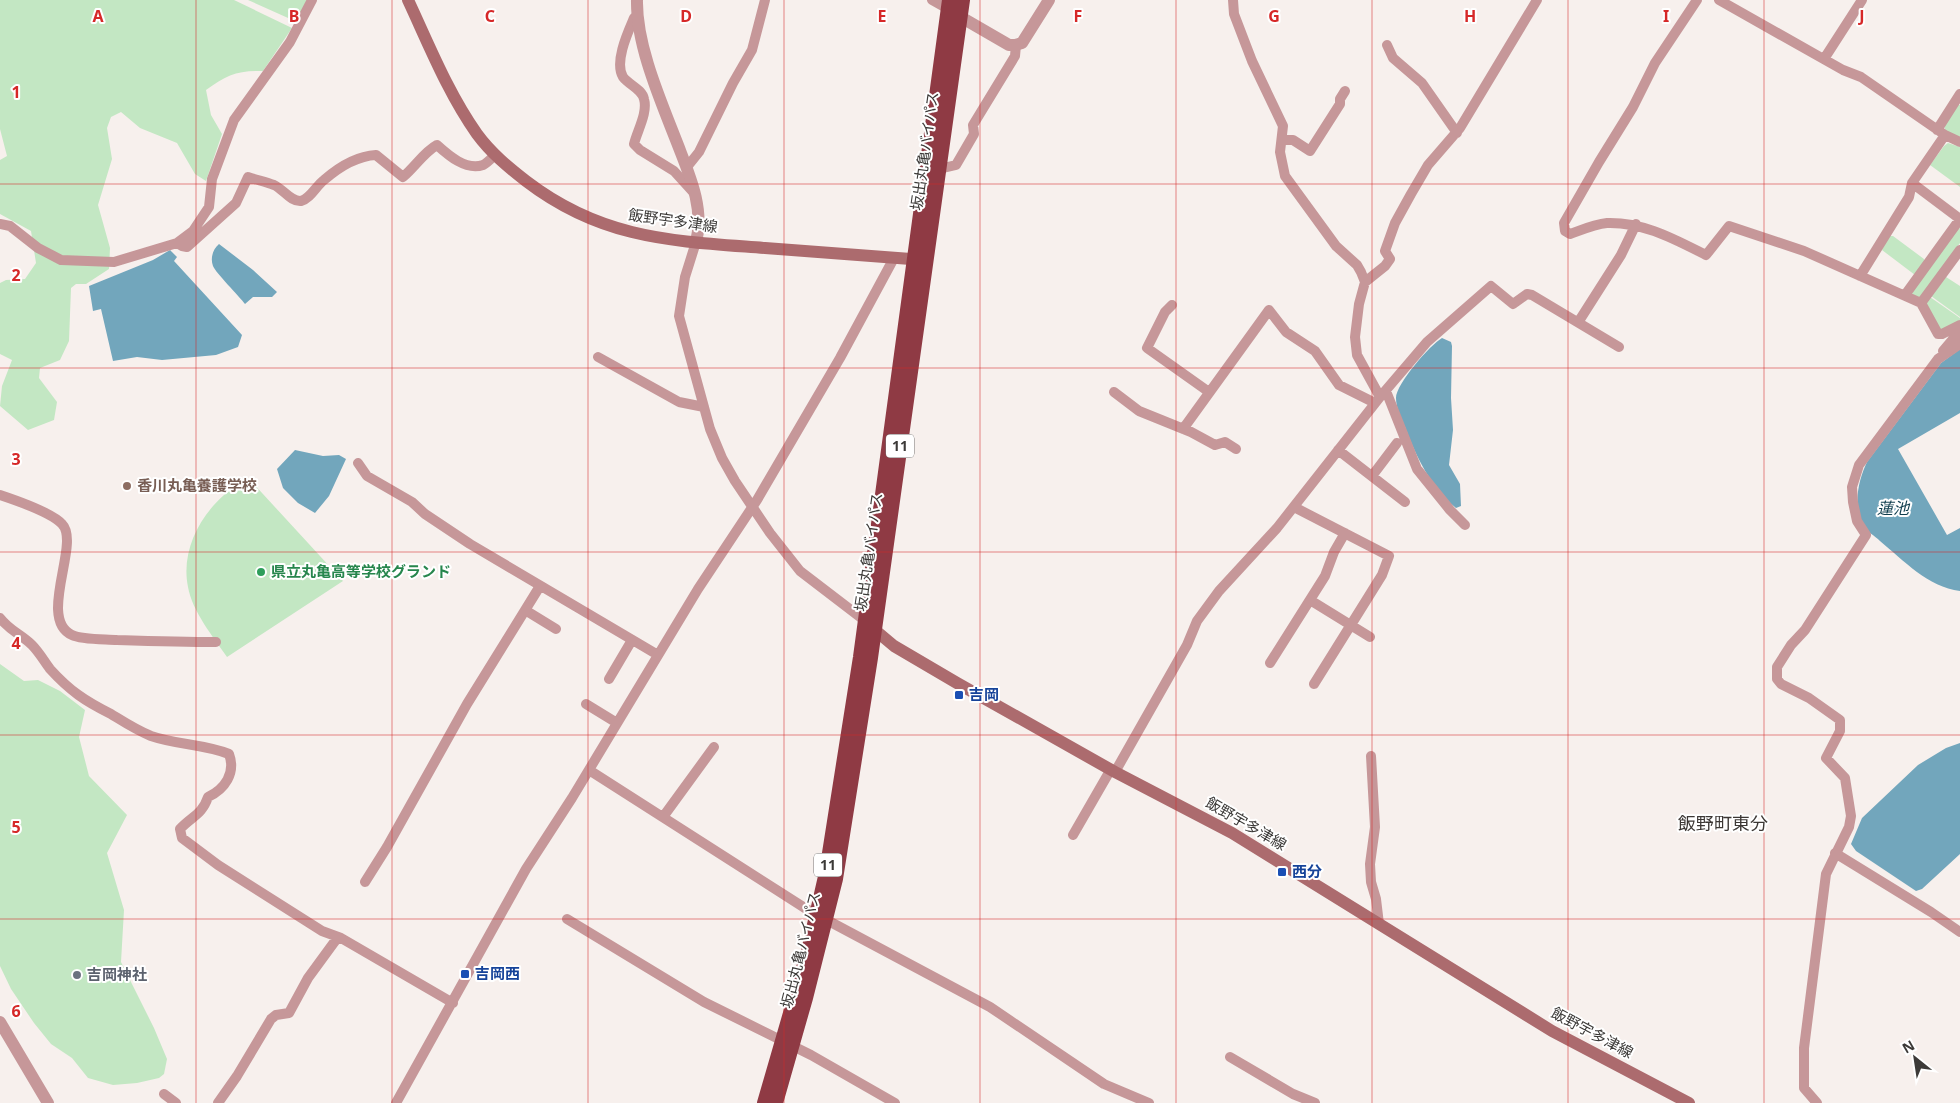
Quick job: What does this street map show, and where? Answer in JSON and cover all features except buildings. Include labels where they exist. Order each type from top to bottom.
[{"type":"highway","name":"坂出丸亀バイパス","points":[[776,1103],[808,951],[836,879],[857,753],[874,632],[952,9],[962,0]]},
{"type":"highway","name":"坂出丸亀バイパス","points":[[920,259],[939,169],[952,9]]},
{"type":"highway","name":"坂出丸亀バイパス","points":[[821,917],[864,620],[892,492]]},
{"type":"highway","name":"坂出丸亀バイパス","points":[[764,1103],[788,1044]]},
{"type":"main road","name":"飯野宇多津線","points":[[408,0],[444,78],[478,134],[495,155],[511,170],[547,197],[572,211],[602,224],[646,236],[696,242],[920,259]]},
{"type":"main road","name":"飯野宇多津線","points":[[864,620],[874,632],[894,646],[957,684],[1113,771],[1232,833],[1552,1031],[1689,1103]]},
{"type":"street","points":[[0,224],[10,226],[38,248],[61,260],[114,262],[176,243],[193,231],[209,207],[212,179],[234,120],[290,42],[312,0]]},
{"type":"street","points":[[637,0],[637,16],[643,47],[687,167],[699,209],[699,232],[685,277],[679,316],[710,429],[726,468],[770,533],[800,571],[864,620]]},
{"type":"street","points":[[687,167],[698,152],[752,50],[764,0]]},
{"type":"street","points":[[932,0],[952,9],[1009,44],[1016,45],[1022,43],[1049,0]]},
{"type":"street","points":[[1233,0],[1234,14],[1252,61],[1283,126],[1281,161],[1284,176],[1336,246],[1357,265],[1365,282]]},
{"type":"street","points":[[1465,525],[1450,510],[1417,469],[1357,355],[1355,337],[1359,304],[1365,282],[1385,266],[1390,259],[1385,251],[1395,223],[1428,165],[1457,133],[1537,0]]},
{"type":"street","points":[[1697,0],[1655,63],[1633,107],[1598,162],[1564,223],[1565,232],[1570,234],[1605,223],[1636,224],[1663,233],[1706,255],[1729,226],[1804,251],[1921,303],[1938,334],[1942,334],[1960,325]]},
{"type":"street","points":[[1719,0],[1824,60],[1860,77],[1941,132],[1960,142]]},
{"type":"street","points":[[1824,60],[1862,0]]},
{"type":"street","points":[[637,16],[634,18],[623,42],[621,64],[623,77],[644,98],[644,111],[634,144],[640,150],[674,171],[694,193]]},
{"type":"street","points":[[939,169],[956,165],[974,134],[973,125],[1015,56],[1016,45]]},
{"type":"street","points":[[1387,45],[1393,58],[1422,83],[1457,133]]},
{"type":"street","points":[[1282,140],[1293,140],[1310,151],[1340,104],[1340,99],[1345,91]]},
{"type":"street","points":[[1860,276],[1909,197],[1912,183],[1960,94]]},
{"type":"street","points":[[176,243],[187,247],[214,224],[236,203],[248,177],[275,186],[295,200],[301,201],[324,180],[353,160],[364,156],[376,155],[403,176],[414,168],[430,148],[437,145],[459,162],[471,166],[483,165],[495,155]]},
{"type":"street","points":[[1904,295],[1960,219],[1912,183]]},
{"type":"street","points":[[1579,321],[1621,255],[1636,224]]},
{"type":"street","points":[[1921,303],[1960,250]]},
{"type":"street","points":[[396,1103],[526,869],[589,770],[698,589],[753,506],[840,358],[894,258]]},
{"type":"street","points":[[1073,834],[1113,771],[1187,645],[1197,621],[1219,591],[1278,528],[1380,397],[1427,342],[1491,286],[1513,304],[1527,294],[1532,294],[1619,347]]},
{"type":"street","points":[[1172,305],[1165,312],[1146,348],[1209,392]]},
{"type":"street","points":[[1183,429],[1269,310],[1286,332],[1315,351],[1339,385],[1380,397]]},
{"type":"street","points":[[1817,1103],[1804,1088],[1804,1048],[1826,874],[1849,827],[1850,816],[1845,778],[1826,758],[1840,731],[1840,720],[1809,698],[1781,684],[1777,679],[1777,667],[1791,644],[1809,623],[1866,535],[1857,521],[1853,502],[1852,487],[1859,465],[1954,338],[1960,335]]},
{"type":"street","points":[[1938,359],[1960,344]]},
{"type":"street","points":[[598,357],[679,402],[704,407]]},
{"type":"street","points":[[1114,392],[1139,410],[1215,445],[1225,442],[1236,448]]},
{"type":"street","points":[[1372,476],[1397,443]]},
{"type":"street","points":[[1338,450],[1405,502]]},
{"type":"street","points":[[358,463],[367,476],[412,502],[425,514],[470,544],[658,655]]},
{"type":"street","points":[[0,495],[47,514],[62,522],[66,529],[58,613],[64,629],[72,635],[101,639],[216,642]]},
{"type":"street","points":[[1294,506],[1389,556],[1382,575],[1314,684]]},
{"type":"street","points":[[1270,663],[1325,576],[1334,552],[1345,532]]},
{"type":"street","points":[[365,882],[387,847],[467,704],[540,586]]},
{"type":"street","points":[[1310,600],[1370,637]]},
{"type":"street","points":[[525,610],[556,629]]},
{"type":"street","points":[[0,618],[8,628],[24,637],[50,668],[84,700],[152,736],[187,745],[212,747],[229,754],[232,763],[230,776],[217,793],[208,797],[205,806],[199,814],[180,829],[182,838],[218,865],[322,931],[338,937],[392,966],[453,1003]]},
{"type":"street","points":[[609,679],[632,640]]},
{"type":"street","points":[[586,704],[617,723]]},
{"type":"street","points":[[663,817],[714,747]]},
{"type":"street","points":[[1371,756],[1375,827],[1370,864],[1371,882],[1380,924]]},
{"type":"street","points":[[589,770],[821,917],[990,1007],[1104,1084],[1149,1103]]},
{"type":"street","points":[[1835,853],[1960,932]]},
{"type":"street","points":[[567,919],[704,1002],[788,1044],[895,1103]]},
{"type":"street","points":[[218,1103],[272,1019],[276,1015],[289,1013],[308,978],[338,937]]},
{"type":"street","points":[[0,1022],[48,1103]]},
{"type":"street","points":[[1230,1057],[1293,1094],[1315,1103]]},
{"type":"street","points":[[164,1094],[176,1103]]},
{"type":"green space","points":[[0,0],[234,0],[292,28],[263,71],[246,71],[233,74],[206,90],[211,115],[222,134],[206,181],[195,174],[177,143],[140,128],[121,112],[111,117],[107,128],[112,159],[98,205],[110,248],[109,269],[86,284],[76,284],[71,288],[69,341],[60,360],[40,368],[39,378],[57,402],[54,420],[28,430],[0,406],[2,386],[12,360],[0,354],[0,283],[6,280],[25,279],[36,263],[31,231],[0,214],[0,160],[7,156],[0,129]]},
{"type":"green space","points":[[248,0],[309,0],[297,22]]},
{"type":"green space","points":[[1958,105],[1960,105],[1960,138],[1946,132],[1944,126]]},
{"type":"green space","points":[[1948,143],[1960,147],[1960,187],[1930,165]]},
{"type":"green space","points":[[1960,228],[1960,243],[1921,297],[1917,298],[1911,294],[1956,230]]},
{"type":"green space","points":[[1888,236],[1893,236],[1924,259],[1925,263],[1915,275],[1882,250]]},
{"type":"green space","points":[[1946,277],[1960,286],[1960,317],[1931,296]]},
{"type":"green space","points":[[1930,297],[1960,318],[1960,322],[1941,331],[1926,303]]},
{"type":"green space","name":"県立丸亀高等学校グランド","points":[[251,481],[343,581],[227,657],[204,624],[190,596],[186,574],[187,562],[189,549],[206,514],[227,493]]},
{"type":"green space","points":[[0,664],[24,681],[38,680],[60,691],[85,710],[79,737],[89,776],[127,815],[107,853],[124,910],[121,962],[154,1028],[167,1059],[164,1074],[159,1078],[137,1083],[113,1085],[88,1078],[72,1058],[51,1044],[34,1023],[11,989],[0,966]]},
{"type":"water","points":[[219,244],[253,270],[277,292],[272,297],[253,297],[245,304],[213,266],[213,254]]},
{"type":"water","points":[[170,250],[177,257],[174,261],[242,335],[238,347],[216,355],[162,360],[137,357],[113,361],[101,309],[93,311],[89,286],[153,260]]},
{"type":"water","points":[[1442,338],[1451,342],[1452,346],[1451,398],[1453,430],[1449,465],[1460,484],[1461,506],[1456,508],[1439,491],[1425,471],[1409,438],[1396,402],[1397,392],[1407,375],[1422,356]]},
{"type":"water","name":"蓮池","points":[[1960,349],[1960,413],[1898,449],[1947,535],[1960,528],[1960,591],[1937,584],[1917,572],[1868,531],[1860,517],[1857,501],[1861,477],[1867,462],[1941,363]]},
{"type":"water","points":[[295,450],[323,456],[339,455],[346,459],[329,496],[315,513],[298,503],[283,488],[277,469]]},
{"type":"water","points":[[1960,743],[1960,854],[1922,889],[1916,891],[1856,851],[1851,844],[1862,818],[1918,765],[1946,748]]},
{"type":"place","name":"香川丸亀養護学校","points":[[127,486]]},
{"type":"place","name":"県立丸亀高等学校グランド","points":[[261,572]]},
{"type":"place","name":"吉岡","points":[[959,695]]},
{"type":"place","name":"西分","points":[[1282,872]]},
{"type":"place","name":"吉岡西","points":[[465,974]]},
{"type":"place","name":"吉岡神社","points":[[77,975]]},
{"type":"district","name":"飯野町東分","points":[[1723,824]]}]
